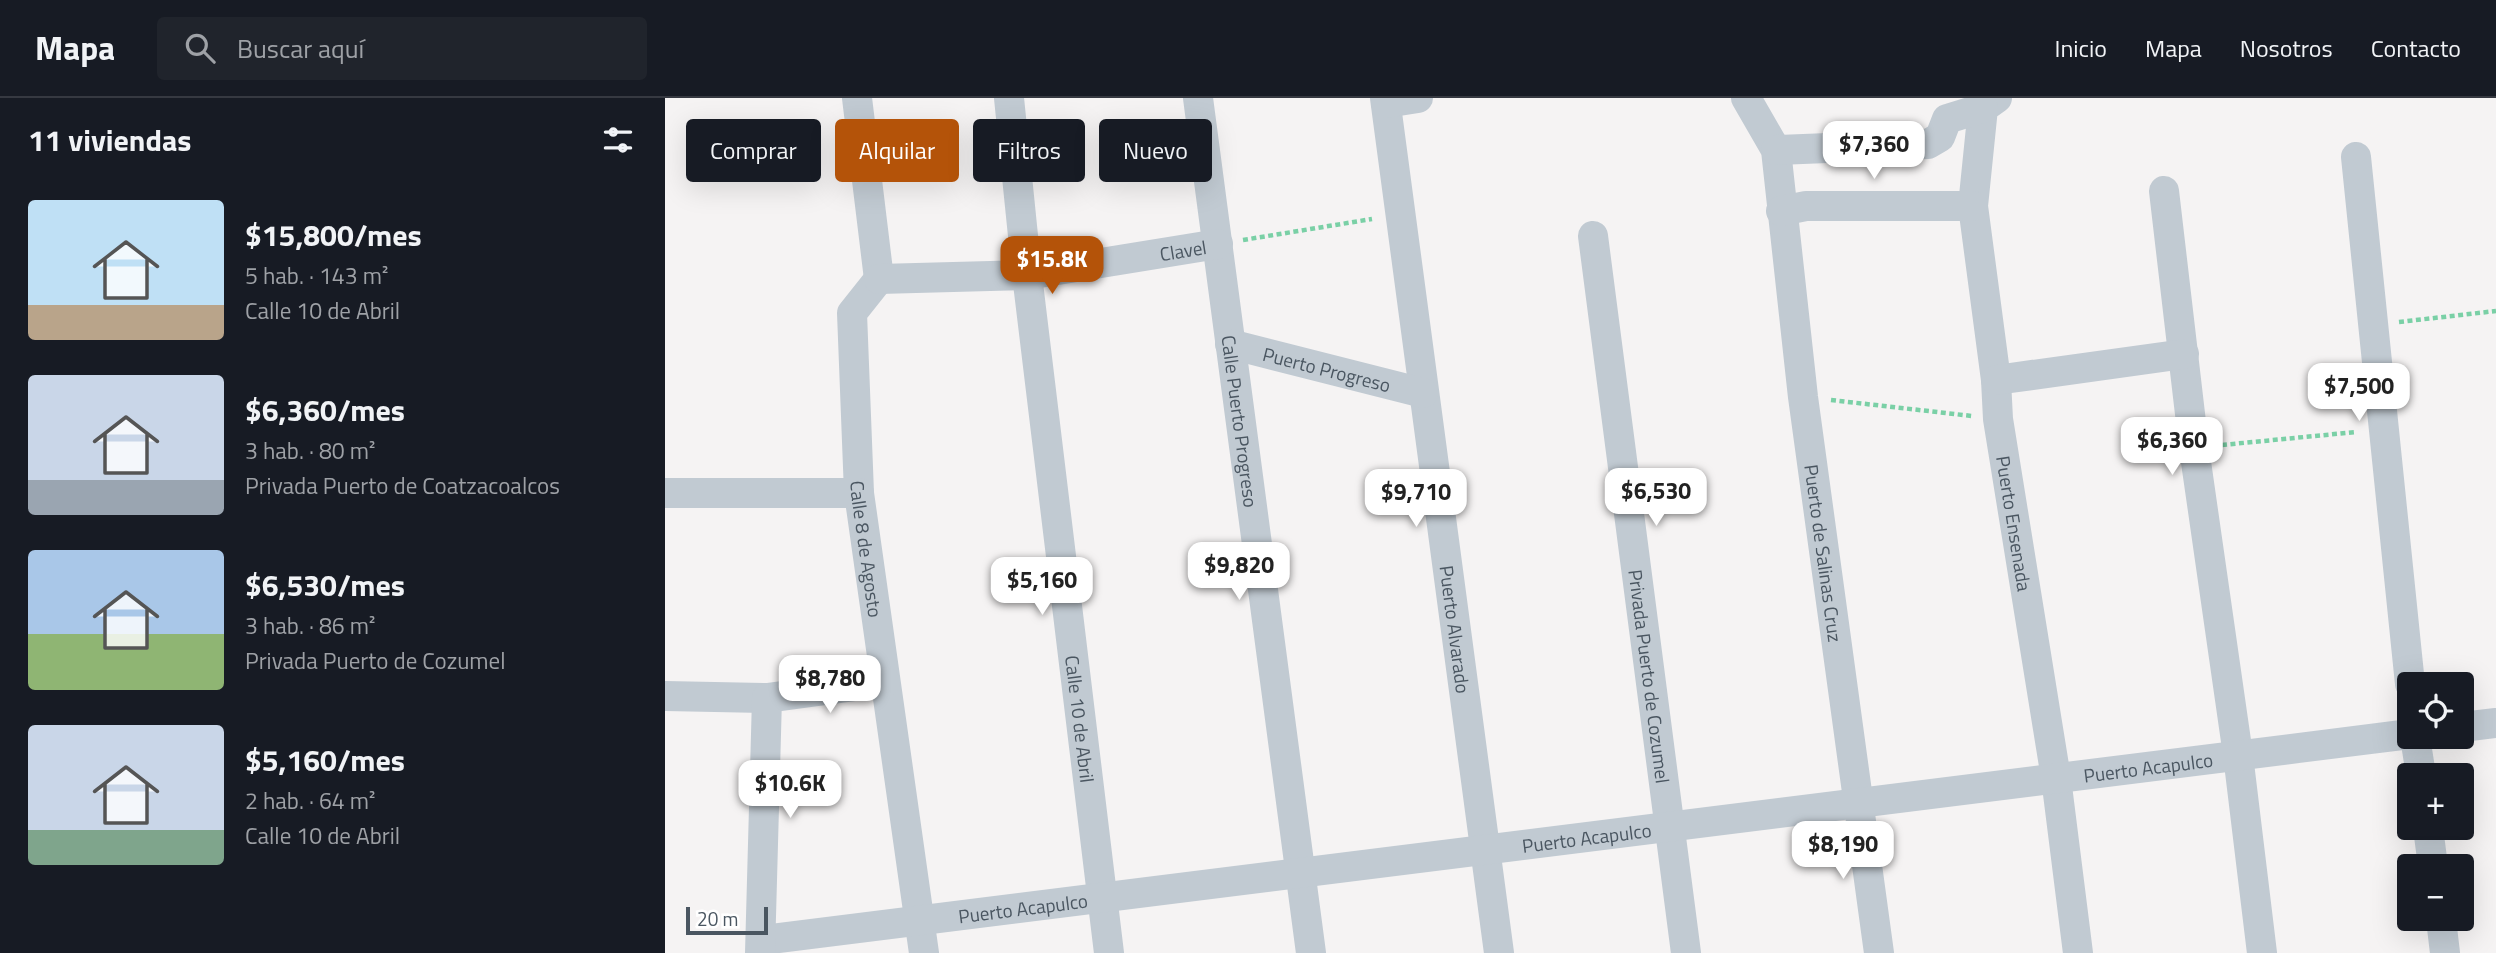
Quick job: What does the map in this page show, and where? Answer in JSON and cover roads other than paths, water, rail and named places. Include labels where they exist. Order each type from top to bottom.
[{"type":"street","points":[[857,98],[879,279]]},
{"type":"street","name":"Calle 10 de Abril","points":[[1009,98],[1027,275],[1100,898],[1109,953]]},
{"type":"street","name":"Calle Puerto Progreso","points":[[1198,98],[1311,953]]},
{"type":"street","points":[[1386,100],[1418,98]]},
{"type":"street","points":[[1746,98],[1776,150],[1928,144],[1940,137],[1947,119],[1990,103]]},
{"type":"street","name":"Puerto Alvarado","points":[[1386,100],[1499,953]]},
{"type":"street","name":"Puerto Ensenada","points":[[1990,103],[1973,206],[1996,380],[1998,419],[2056,778],[2078,953]]},
{"type":"street","name":"Puerto de Salinas Cruz","points":[[1776,150],[1803,397],[1879,953]]},
{"type":"street","points":[[2355,157],[2409,672]]},
{"type":"street","points":[[2164,191],[2194,448],[2238,755],[2262,953]]},
{"type":"street","points":[[1781,211],[1806,206],[1973,206]]},
{"type":"street","name":"Privada Puerto de Cozumel","points":[[1593,236],[1686,953]]},
{"type":"street","name":"Clavel","points":[[879,279],[1027,275],[1217,244]]},
{"type":"street","name":"Calle 8 de Agosto","points":[[879,279],[852,313],[859,493],[924,953]]},
{"type":"street","name":"Puerto Progreso","points":[[1230,344],[1423,393]]},
{"type":"street","points":[[1996,380],[2184,354]]},
{"type":"street","points":[[665,494],[859,493]]},
{"type":"street","points":[[665,696],[767,698],[885,682]]},
{"type":"street","points":[[762,947],[767,698]]},
{"type":"street","points":[[2474,726],[2496,723]]},
{"type":"street","name":"Puerto Acapulco","points":[[762,947],[920,921],[2397,736]]},
{"type":"street","points":[[2442,931],[2445,953]]}]
